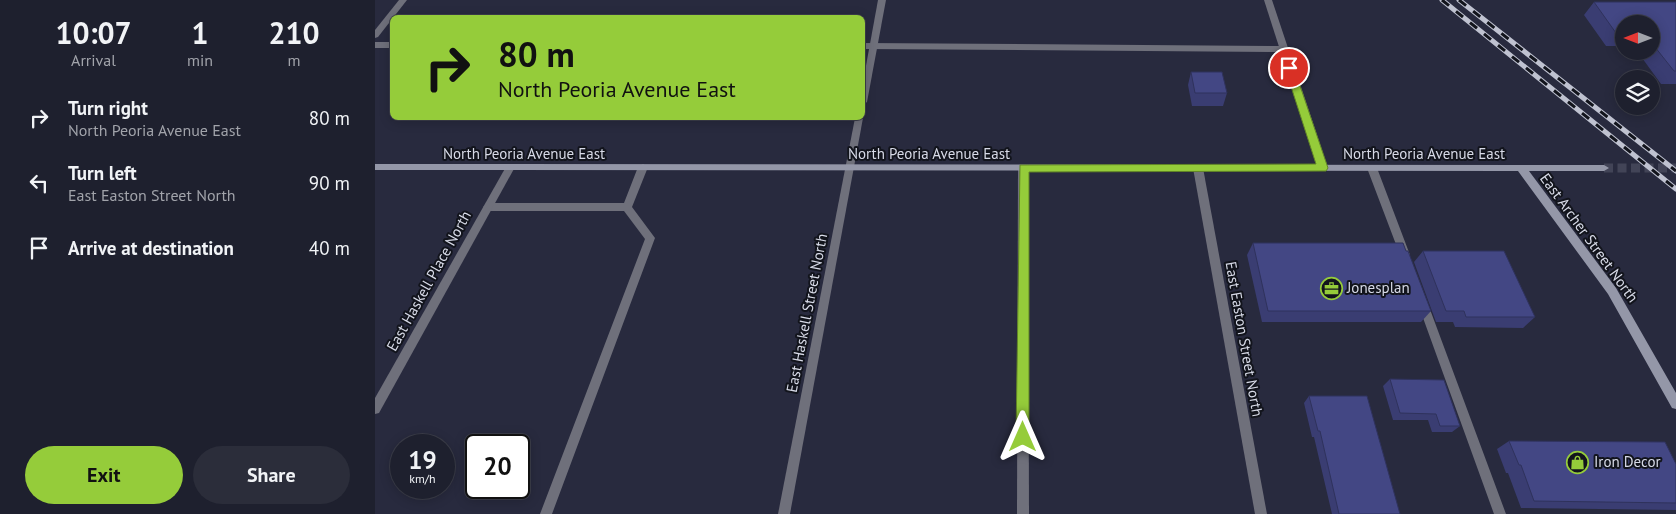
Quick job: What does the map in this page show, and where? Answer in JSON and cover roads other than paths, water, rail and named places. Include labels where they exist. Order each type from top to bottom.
[{"type":"main road","name":"North Peoria Avenue East","points":[[375,168],[1603,168]]},
{"type":"main road","name":"East Archer Street North","points":[[1521,168],[1612,291],[1676,404]]},
{"type":"street","points":[[391,15],[403,0]]},
{"type":"street","points":[[865,92],[882,0]]},
{"type":"street","points":[[1268,0],[1323,168]]},
{"type":"street","points":[[375,35],[390,16]]},
{"type":"street","points":[[375,46],[390,46]]},
{"type":"street","points":[[865,46],[1283,49]]},
{"type":"street","name":"East Haskell Street North","points":[[784,514],[859,120]]},
{"type":"street","name":"East Haskell Place North","points":[[375,409],[510,168]]},
{"type":"street","points":[[627,207],[643,168]]},
{"type":"street","points":[[1023,168],[1023,514]]},
{"type":"street","name":"East Easton Street North","points":[[1198,168],[1261,514]]},
{"type":"street","points":[[1372,168],[1407,262]]},
{"type":"street","points":[[488,207],[627,207]]},
{"type":"street","points":[[545,514],[649,238],[627,207]]},
{"type":"street","points":[[1417,290],[1500,514]]},
{"type":"tunnel","points":[[1604,168],[1676,168]]},
{"type":"railway","points":[[1442,0],[1676,189]]},
{"type":"railway","points":[[1459,0],[1676,171]]},
{"type":"place","name":"Jonesplan","points":[[1331,288]]},
{"type":"place","name":"Iron Decor","points":[[1578,462]]}]
